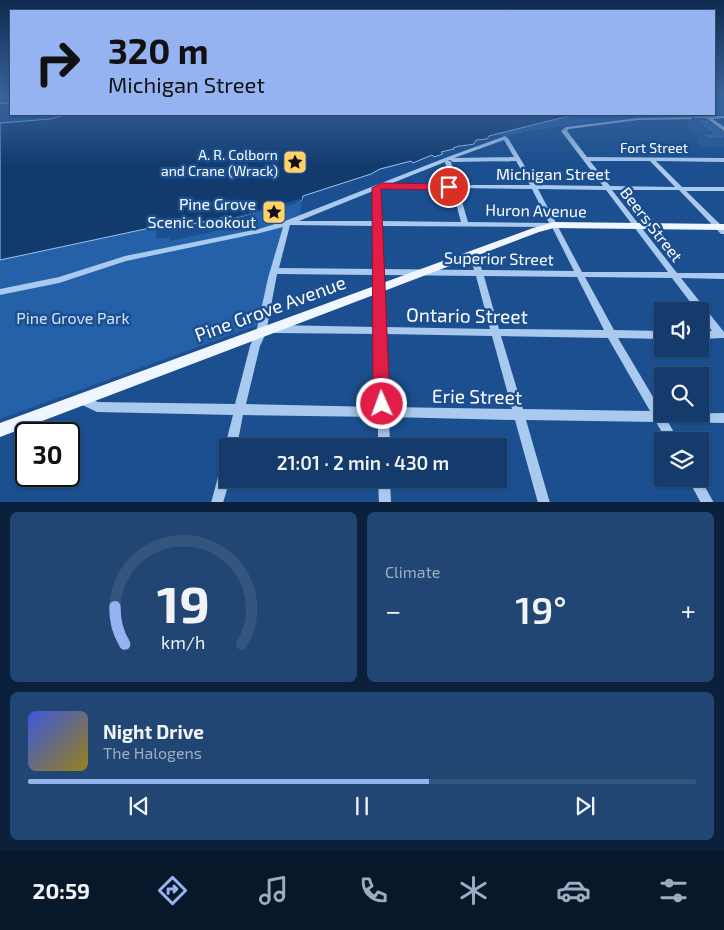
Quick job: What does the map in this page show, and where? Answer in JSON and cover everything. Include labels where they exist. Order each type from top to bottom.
[{"type":"main road","name":"Huron Avenue","points":[[554,225],[722,229]]},
{"type":"main road","name":"Pine Grove Avenue","points":[[0,430],[473,253],[554,225]]},
{"type":"street","name":"Beers Street","points":[[658,118],[638,119],[564,130],[636,226],[722,335]]},
{"type":"street","points":[[710,118],[724,130]]},
{"type":"street","points":[[711,118],[724,125]]},
{"type":"street","points":[[0,292],[59,280],[109,263],[260,231],[287,223],[501,139],[508,139],[611,334],[654,408]]},
{"type":"street","points":[[436,164],[458,159],[518,159]]},
{"type":"street","name":"Fort Street","points":[[585,159],[724,160]]},
{"type":"street","points":[[652,160],[722,229]]},
{"type":"street","points":[[448,162],[464,224]]},
{"type":"street","points":[[379,187],[377,224],[378,289],[384,438]]},
{"type":"street","name":"Michigan Street","points":[[379,187],[724,189]]},
{"type":"street","points":[[233,438],[255,346],[266,330],[274,271],[287,223]]},
{"type":"street","name":"Huron Avenue","points":[[287,223],[554,225]]},
{"type":"street","points":[[473,253],[544,502]]},
{"type":"street","name":"Superior Street","points":[[274,271],[724,276]]},
{"type":"street","name":"Ontario Street","points":[[266,330],[654,334]]},
{"type":"street","points":[[709,335],[722,335]]},
{"type":"street","name":"Erie Street","points":[[82,399],[97,408],[654,417]]},
{"type":"street","name":"Erie Street","points":[[709,418],[724,418]]},
{"type":"street","points":[[699,487],[708,502]]},
{"type":"street","points":[[218,502],[222,488]]},
{"type":"street","points":[[384,488],[385,502]]},
{"type":"green space","points":[[561,118],[636,118],[586,122],[504,137],[499,134],[524,126]]},
{"type":"green space","name":"Pine Grove Park","points":[[302,200],[300,216],[285,221],[258,325],[0,419],[0,260],[156,227],[156,239],[170,237],[170,241],[220,230],[243,228],[254,214]]},
{"type":"shaded area","points":[[559,118],[489,136],[487,139],[476,140],[474,144],[455,147],[454,149],[441,152],[443,154],[434,157],[432,155],[413,163],[411,161],[380,169],[371,174],[303,196],[302,200],[231,219],[231,216],[173,228],[164,225],[0,260],[0,123],[50,119]]},
{"type":"pier","points":[[303,198],[294,204],[231,219],[239,215]]},
{"type":"building","points":[[693,118],[707,119],[724,132],[724,139],[708,139],[701,133],[712,133]]},
{"type":"place","name":"A. R. Colborn and Crane (Wrack)","points":[[295,162]]},
{"type":"place","name":"Pine Grove Scenic Lookout","points":[[274,212]]},
{"type":"route","points":[[382,404],[376,188],[382,186],[449,187]]}]
